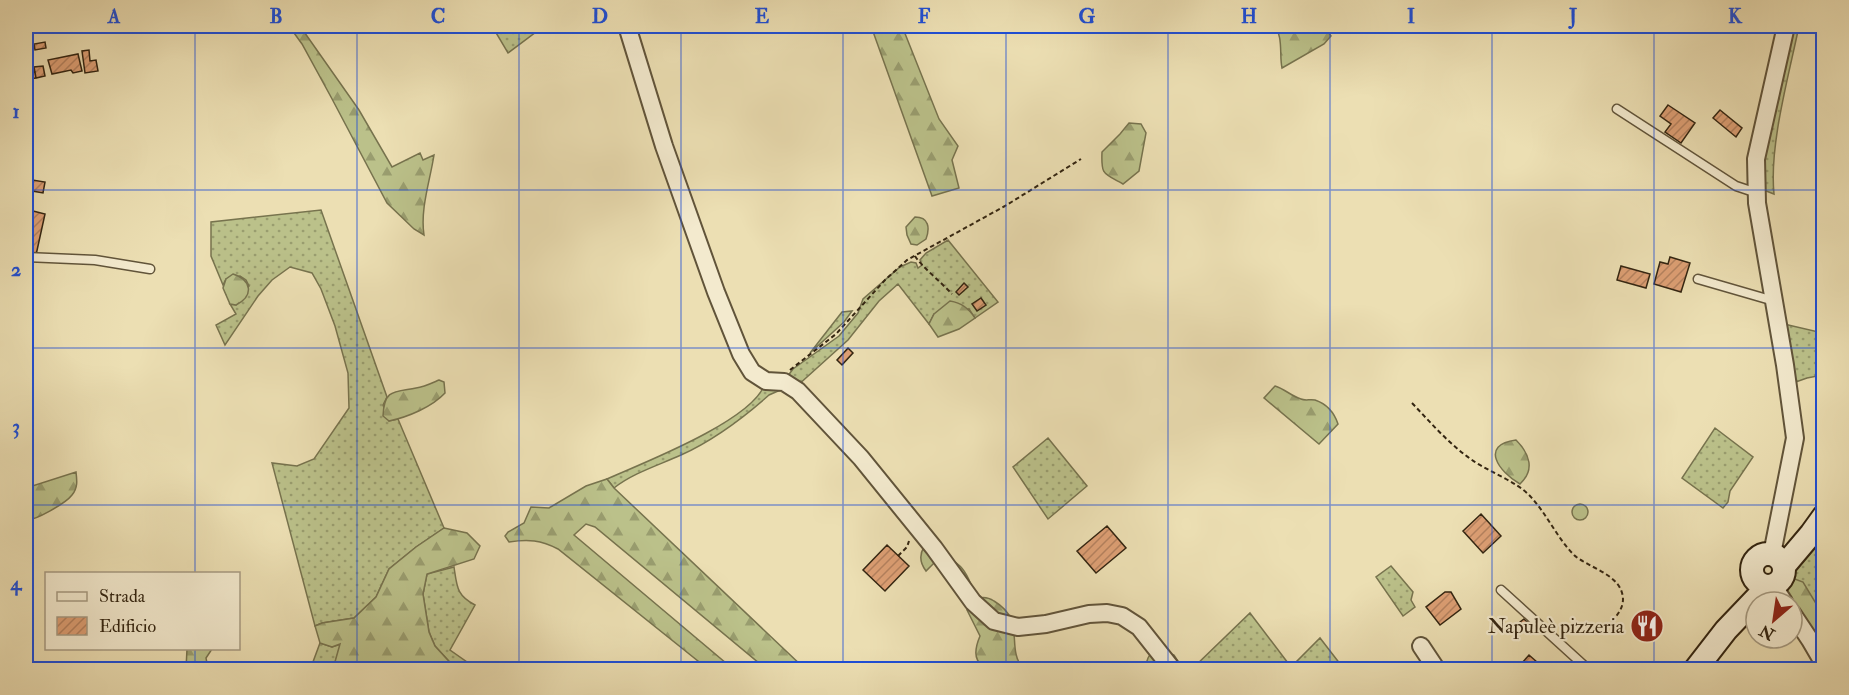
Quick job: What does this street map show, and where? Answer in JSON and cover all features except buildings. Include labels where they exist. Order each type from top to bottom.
[{"type":"main road","points":[[1695,669],[1824,516]]},
{"type":"street","points":[[627,26],[664,147],[741,354],[752,372],[766,381],[781,382],[798,391],[861,458],[934,548],[973,602],[994,621],[1018,627],[1046,624],[1089,614],[1107,613],[1122,616],[1139,627],[1173,669]]},
{"type":"street","points":[[1772,578],[1795,438],[1757,192],[1756,159],[1786,26]]},
{"type":"street","points":[[1804,631],[1824,664]]},
{"type":"street","points":[[1421,646],[1437,669]]},
{"type":"lane","points":[[1617,109],[1736,186],[1757,192]]},
{"type":"lane","points":[[26,257],[95,260],[150,269]]},
{"type":"lane","points":[[1698,279],[1774,301]]},
{"type":"lane","points":[[1501,590],[1589,669]]},
{"type":"path","points":[[781,382],[791,368],[836,334],[885,280],[915,256],[1005,206],[1081,159]]},
{"type":"path","points":[[915,256],[918,262],[938,278],[952,294]]},
{"type":"path","points":[[1412,403],[1445,438],[1472,460],[1529,495],[1576,557],[1604,572],[1621,588],[1623,606],[1604,629]]},
{"type":"path","points":[[898,556],[907,547],[909,535]]},
{"type":"green space","points":[[289,26],[300,26],[359,110],[392,167],[420,153],[423,160],[434,155],[424,205],[424,235],[414,229],[387,203],[302,44]]},
{"type":"green space","points":[[492,26],[544,26],[508,53]]},
{"type":"green space","points":[[871,26],[902,26],[939,119],[958,146],[952,160],[959,188],[932,196]]},
{"type":"green space","points":[[1273,26],[1324,26],[1331,36],[1324,44],[1282,68],[1279,34]]},
{"type":"green space","points":[[1789,26],[1799,26],[1777,132],[1774,154],[1774,194],[1761,189],[1762,169]]},
{"type":"green space","points":[[1129,123],[1141,124],[1146,133],[1139,171],[1123,184],[1105,173],[1102,165],[1102,152]]},
{"type":"green space","points":[[321,210],[387,397],[383,405],[389,421],[398,419],[444,528],[389,569],[376,597],[354,618],[315,626],[272,463],[297,466],[314,459],[349,408],[348,373],[335,326],[321,289],[312,273],[290,267],[272,280],[258,296],[225,345],[216,325],[236,314],[230,304],[236,305],[249,286],[240,276],[226,279],[223,285],[211,256],[211,222]]},
{"type":"green space","points":[[915,217],[926,221],[928,227],[926,239],[917,245],[911,244],[906,227]]},
{"type":"green space","points":[[948,240],[998,302],[975,318],[969,309],[934,314],[929,324],[898,284],[879,301],[848,340],[797,386],[787,377],[793,369],[839,336],[858,313],[863,299],[900,267],[911,262],[916,263],[918,268],[922,265],[920,260],[926,253]]},
{"type":"green space","points":[[233,274],[244,280],[248,288],[246,297],[236,305],[230,304],[223,288],[226,279]]},
{"type":"green space","points":[[950,301],[964,306],[975,318],[959,329],[938,337],[929,324],[934,314]]},
{"type":"green space","points":[[852,311],[844,322],[810,353],[842,312]]},
{"type":"green space","points":[[1784,324],[1823,333],[1823,375],[1793,383]]},
{"type":"green space","points":[[439,380],[444,382],[445,393],[433,403],[412,414],[389,421],[383,416],[385,401],[392,393],[422,387]]},
{"type":"green space","points":[[764,386],[778,391],[769,395],[738,421],[705,443],[638,474],[614,488],[607,479],[669,452],[717,427],[754,400]]},
{"type":"green space","points":[[1275,386],[1297,398],[1315,400],[1323,404],[1332,412],[1338,424],[1319,444],[1264,398]]},
{"type":"green space","points":[[1715,428],[1753,457],[1730,491],[1728,502],[1723,508],[1682,478]]},
{"type":"green space","points":[[1048,438],[1087,486],[1048,519],[1013,467]]},
{"type":"green space","points":[[1516,440],[1525,451],[1529,462],[1528,473],[1520,484],[1505,473],[1495,453],[1498,447]]},
{"type":"green space","points":[[76,472],[76,487],[69,498],[43,515],[26,520],[26,488]]},
{"type":"green space","points":[[607,479],[805,669],[766,669],[595,527],[586,524],[574,535],[733,669],[708,669],[558,549],[534,541],[509,542],[505,536],[524,523],[531,507],[549,508],[586,486]]},
{"type":"green space","points":[[1577,504],[1583,504],[1588,512],[1586,518],[1577,520],[1572,515],[1572,509]]},
{"type":"green space","points":[[444,528],[467,533],[480,546],[474,559],[427,574],[423,594],[429,632],[435,646],[456,669],[333,669],[340,644],[332,647],[320,643],[315,626],[354,618],[376,597],[389,569]]},
{"type":"green space","points":[[1823,533],[1823,616],[1804,600],[1804,590],[1792,590],[1785,584],[1779,590]]},
{"type":"green space","points":[[924,547],[952,560],[964,570],[976,599],[988,598],[1004,609],[1013,625],[1018,660],[1023,669],[994,669],[980,663],[976,657],[976,648],[980,636],[967,610],[970,604],[935,562],[926,571],[921,559]]},
{"type":"green space","points":[[1391,566],[1413,592],[1411,600],[1415,607],[1403,616],[1376,577]]},
{"type":"green space","points":[[454,567],[461,594],[475,605],[450,650],[477,669],[456,669],[435,646],[429,632],[423,594],[427,574]]},
{"type":"green space","points":[[1792,578],[1803,582],[1823,615],[1823,669],[1804,640],[1804,590],[1778,590]]},
{"type":"green space","points":[[1250,613],[1291,667],[1320,638],[1344,669],[1192,669]]},
{"type":"green space","points":[[320,643],[332,647],[341,644],[333,669],[310,670]]},
{"type":"green space","points":[[1156,648],[1174,655],[1183,669],[1147,669],[1148,658]]},
{"type":"green space","points":[[187,650],[211,650],[206,658],[208,669],[186,669]]},
{"type":"place","name":"Napuleè pizzeria","points":[[1647,626]]}]
